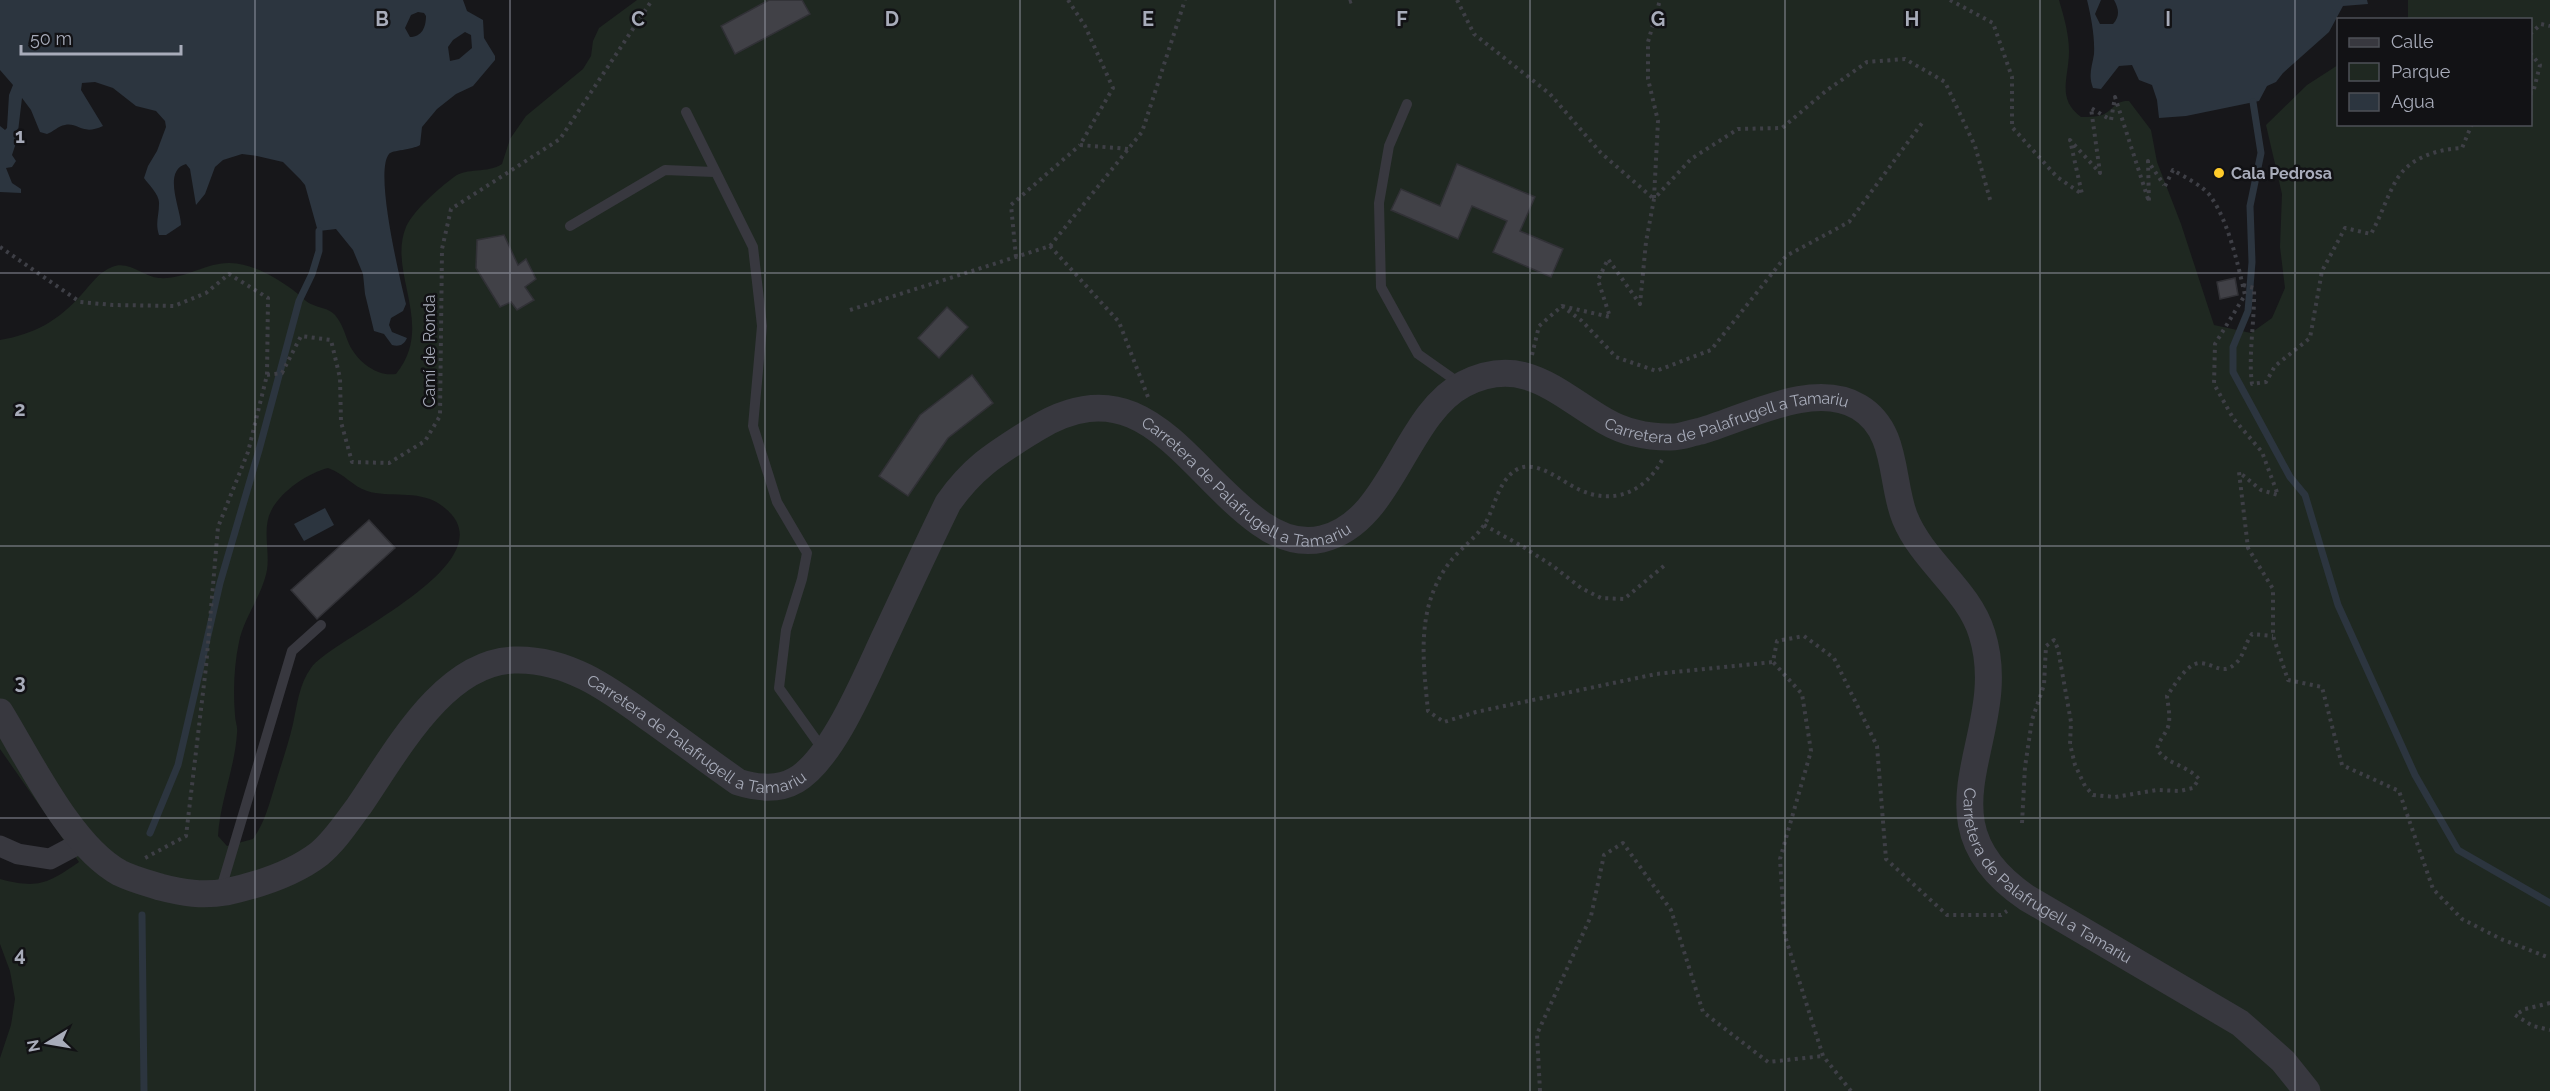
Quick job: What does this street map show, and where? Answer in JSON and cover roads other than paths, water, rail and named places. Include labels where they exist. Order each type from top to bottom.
[{"type":"street","name":"Carretera de Palafrugell a Tamariu","points":[[100,857],[180,893],[209,895],[262,883],[296,868],[320,853],[340,832],[420,718],[449,688],[490,664],[514,660],[537,662],[577,672],[608,689],[738,782],[754,787],[770,787],[796,780],[824,752],[847,715],[948,503],[989,457],[1042,425],[1067,413],[1107,407],[1127,411],[1144,419],[1161,431],[1245,512],[1271,531],[1302,541],[1321,539],[1336,534],[1354,522],[1371,504],[1441,400],[1462,385],[1484,376],[1506,372],[1528,376],[1554,386],[1608,423],[1631,432],[1674,438],[1794,400],[1834,398],[1859,407],[1883,434],[1893,465],[1904,517],[1924,554],[1965,600],[1983,635],[1987,655],[1988,690],[1969,801],[1975,841],[1989,865],[2006,884],[2026,898],[2240,1023],[2283,1062],[2307,1091]]},
{"type":"street","points":[[0,712],[64,817],[100,857]]},
{"type":"street","points":[[0,846],[18,854],[51,859],[100,857]]},
{"type":"lane","points":[[1407,104],[1389,146],[1379,203],[1380,287],[1418,354],[1462,385]]},
{"type":"lane","points":[[686,112],[753,247],[762,326],[753,426],[777,502],[807,553],[802,579],[786,630],[779,688],[824,752]]},
{"type":"lane","points":[[570,226],[664,170],[714,172]]},
{"type":"lane","points":[[220,893],[292,651],[321,625]]},
{"type":"water","points":[[0,0],[463,0],[467,11],[483,20],[484,38],[495,56],[495,60],[473,86],[456,94],[437,109],[422,127],[420,145],[389,154],[385,165],[386,203],[406,304],[403,311],[391,318],[389,325],[392,332],[407,338],[403,344],[397,346],[392,345],[384,334],[374,331],[365,294],[363,274],[353,250],[336,229],[319,231],[305,185],[283,162],[242,154],[223,160],[215,167],[205,194],[196,205],[190,169],[186,164],[179,168],[175,174],[174,191],[181,225],[166,235],[159,235],[157,223],[159,201],[144,178],[166,127],[165,121],[156,111],[136,106],[113,88],[95,82],[82,83],[81,90],[103,126],[90,130],[65,125],[47,134],[40,132],[31,110],[22,98],[17,140],[12,155],[16,161],[12,167],[6,168],[12,183],[21,189],[21,193],[0,192],[0,126],[5,130],[7,128],[9,95],[13,85],[0,70]],"holes":[[[418,12],[426,16],[425,24],[418,35],[410,37],[405,28],[411,15]],[[465,32],[471,35],[472,48],[459,59],[450,61],[448,47],[453,40]]]},
{"type":"water","points":[[2087,0],[2101,0],[2095,14],[2100,24],[2113,24],[2117,18],[2117,6],[2114,0],[2367,0],[2368,4],[2343,6],[2329,32],[2276,82],[2267,86],[2259,101],[2186,116],[2159,118],[2152,85],[2139,80],[2132,65],[2119,66],[2101,89],[2093,88],[2091,75],[2094,41]]},
{"type":"water","points":[[325,508],[334,525],[304,541],[294,524]]},
{"type":"waterway","points":[[2253,102],[2261,153],[2250,206],[2252,262],[2248,311],[2233,347],[2233,372],[2290,477],[2305,495],[2338,605],[2415,775],[2458,850],[2550,903]]},
{"type":"waterway","points":[[150,833],[178,765],[220,583],[299,301],[312,274],[319,251],[319,231]]},
{"type":"waterway","points":[[142,915],[144,1091]]},
{"type":"place","name":"Cala Pedrosa","points":[[2219,173]]}]
